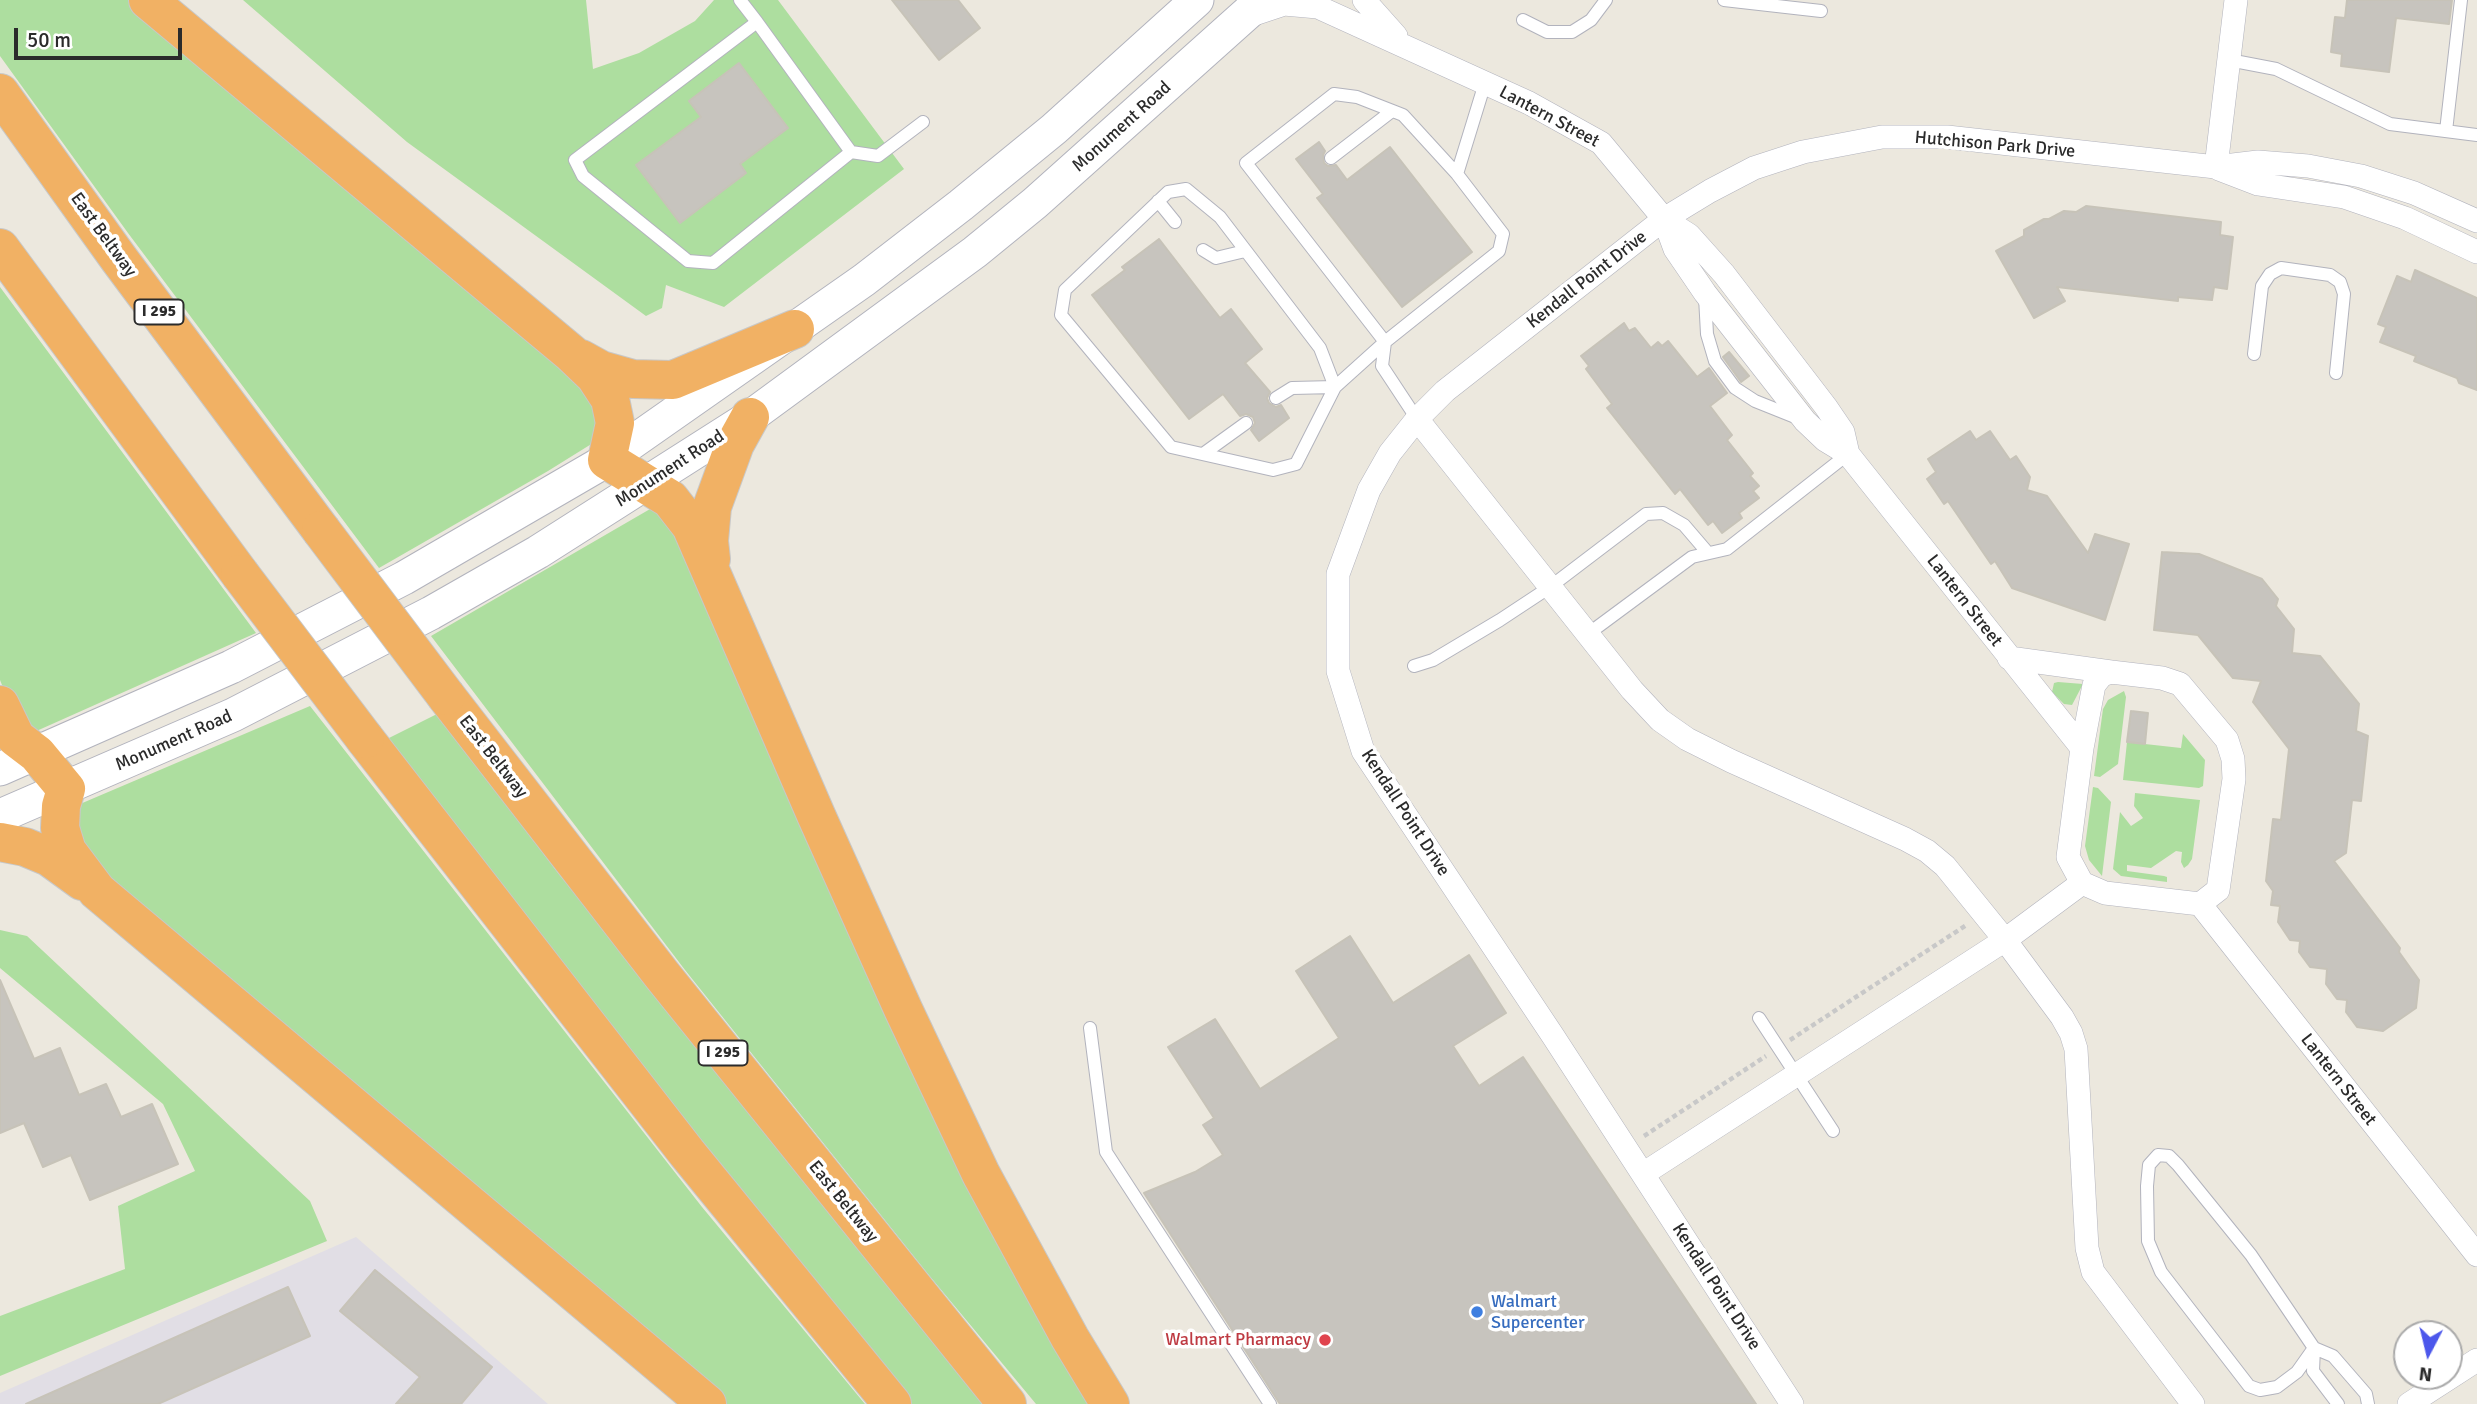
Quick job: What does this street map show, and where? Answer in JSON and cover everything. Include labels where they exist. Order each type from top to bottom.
[{"type":"highway","points":[[148,0],[595,376],[610,400],[615,423],[607,460],[670,499],[691,526],[903,1009],[981,1174],[1070,1338],[1110,1404]]},
{"type":"highway","name":"East Beltway","points":[[0,93],[120,259],[446,696],[670,986],[1007,1404]]},
{"type":"highway","points":[[0,248],[365,739],[687,1153],[892,1404]]},
{"type":"highway","points":[[572,354],[601,370],[633,379],[673,380],[795,329]]},
{"type":"highway","points":[[712,576],[709,541],[712,507],[735,444],[750,417]]},
{"type":"highway","points":[[0,705],[16,738],[37,754],[66,789],[61,806],[60,828],[67,851],[97,891]]},
{"type":"highway","points":[[0,842],[25,847],[49,857],[97,891],[707,1404]]},
{"type":"main road","points":[[0,769],[231,667],[392,584],[607,460],[864,280],[1033,146],[1153,42],[1197,0]]},
{"type":"main road","name":"Monument Road","points":[[0,816],[233,715],[431,613],[538,552],[647,484],[750,417],[975,252],[1035,203],[1253,8]]},
{"type":"street","points":[[1364,0],[1408,49]]},
{"type":"street","points":[[2216,167],[2236,0]]},
{"type":"street","name":"Lantern Street","points":[[1253,8],[1284,4],[1318,7],[1530,103],[1601,143],[1664,219],[1689,235],[1724,274],[1826,407],[1843,432],[1848,454]]},
{"type":"street","name":"Hutchison Park Drive","points":[[1664,219],[1754,167],[1803,152],[1882,137],[1947,137],[2216,167],[2258,162],[2308,166],[2361,176],[2414,193],[2477,221]]},
{"type":"street","name":"Hutchison Park Drive","points":[[2216,167],[2258,184],[2344,197],[2405,218],[2477,252]]},
{"type":"street","name":"Lantern Street","points":[[1664,219],[1675,249],[1705,293],[1805,421],[1825,440],[1848,454],[2082,748]]},
{"type":"street","name":"Kendall Point Drive","points":[[1664,219],[1446,391],[1416,419],[1390,453],[1369,490],[1338,574],[1338,671],[1363,751],[1792,1404]]},
{"type":"street","points":[[1416,419],[1635,694],[1660,720],[1687,739],[1709,750],[1927,851],[1945,866],[2005,940],[2062,1017],[2076,1049],[2087,1248],[2093,1272],[2193,1404]]},
{"type":"street","points":[[2009,658],[2162,678],[2180,684],[2227,740],[2233,759],[2234,779],[2218,890],[2200,904],[2105,893],[2082,884],[2068,857],[2082,748],[2094,685],[2102,675],[2111,672]]},
{"type":"street","points":[[1643,1174],[2005,940],[2082,884]]},
{"type":"street","name":"Lantern Street","points":[[2200,904],[2477,1255]]},
{"type":"street","points":[[2409,1404],[2477,1360]]},
{"type":"lane","points":[[740,0],[851,152],[878,156],[923,121]]},
{"type":"lane","points":[[1523,20],[1547,32],[1573,32],[1591,20],[1606,0]]},
{"type":"lane","points":[[1724,0],[1821,11]]},
{"type":"lane","points":[[2446,131],[2461,0]]},
{"type":"lane","points":[[757,22],[575,160],[583,176],[688,261],[713,263],[851,152]]},
{"type":"lane","points":[[2229,60],[2276,69],[2390,124],[2477,135]]},
{"type":"lane","points":[[1457,174],[1485,83]]},
{"type":"lane","points":[[1335,387],[1320,348],[1220,217],[1186,189],[1168,192],[1065,290],[1060,315],[1171,447],[1273,470],[1296,464],[1335,387],[1385,342],[1499,251],[1503,234],[1457,174],[1403,116],[1357,97],[1334,94],[1246,163],[1385,342],[1382,366],[1416,419]]},
{"type":"lane","points":[[1331,158],[1392,111]]},
{"type":"lane","points":[[1158,201],[1175,222]]},
{"type":"lane","points":[[1203,250],[1216,258],[1245,251]]},
{"type":"lane","points":[[2254,354],[2262,286],[2270,274],[2281,268],[2330,275],[2340,282],[2344,294],[2336,373]]},
{"type":"lane","points":[[1705,293],[1707,334],[1714,361],[1735,388],[1755,401],[1805,421]]},
{"type":"lane","points":[[1276,398],[1292,388],[1335,387]]},
{"type":"lane","points":[[1203,454],[1245,423]]},
{"type":"lane","points":[[1588,634],[1692,557],[1727,549],[1848,454]]},
{"type":"lane","points":[[1414,666],[1433,660],[1550,587],[1646,514],[1664,513],[1684,525],[1708,553]]},
{"type":"lane","points":[[1759,1017],[1833,1131]]},
{"type":"lane","points":[[1090,1028],[1106,1152],[1270,1404]]},
{"type":"lane","points":[[2314,1348],[2297,1372],[2277,1387],[2260,1390],[2249,1385],[2161,1272],[2148,1241],[2149,1165],[2158,1155],[2169,1156],[2178,1165],[2243,1245],[2314,1348],[2333,1356],[2366,1394],[2368,1404]]},
{"type":"lane","points":[[2314,1348],[2313,1371],[2338,1404]]},
{"type":"path","points":[[1638,1139],[1968,924]]},
{"type":"shaded area","points":[[356,1237],[548,1404],[0,1404],[0,1393]]},
{"type":"green space","points":[[0,0],[134,0],[574,371],[603,415],[593,443],[379,568],[128,233],[0,56]]},
{"type":"green space","points":[[243,0],[586,0],[593,69],[639,53],[695,21],[714,0],[778,0],[904,169],[724,307],[666,285],[662,308],[646,316],[407,142]]},
{"type":"green space","points":[[0,287],[256,633],[32,733],[8,700],[0,680]]},
{"type":"green space","points":[[657,505],[665,510],[1101,1404],[1036,1404],[928,1274],[685,970],[431,636]]},
{"type":"green space","points":[[2054,683],[2083,684],[2072,705],[2064,704],[2052,692]]},
{"type":"green space","points":[[2124,691],[2126,697],[2118,764],[2100,777],[2094,776],[2103,709],[2108,700]]},
{"type":"green space","points":[[310,706],[702,1207],[865,1404],[721,1404],[91,870],[73,807]]},
{"type":"green space","points":[[437,714],[558,873],[989,1404],[909,1404],[868,1356],[387,739]]},
{"type":"green space","points":[[2183,734],[2205,760],[2203,786],[2199,788],[2123,780],[2127,742],[2181,748]]},
{"type":"green space","points":[[2093,787],[2098,788],[2111,802],[2102,876],[2089,860],[2085,846]]},
{"type":"green space","points":[[2135,793],[2200,800],[2192,859],[2188,865],[2184,868],[2181,862],[2182,852],[2176,851],[2151,868],[2127,865],[2127,871],[2164,876],[2167,877],[2167,882],[2121,876],[2113,869],[2120,812],[2131,826],[2143,818],[2134,806]]},
{"type":"green space","points":[[0,930],[27,936],[310,1201],[327,1241],[0,1376],[0,1316],[125,1269],[118,1206],[195,1171],[163,1104],[0,968]]},
{"type":"building","points":[[892,0],[958,0],[980,28],[939,60]]},
{"type":"building","points":[[2347,0],[2452,0],[2449,24],[2396,18],[2389,72],[2341,66],[2342,54],[2331,52],[2335,17],[2345,18]]},
{"type":"building","points":[[739,63],[788,128],[740,164],[746,173],[680,223],[636,165],[701,117],[689,101]]},
{"type":"building","points":[[1319,142],[1325,151],[1324,163],[1328,166],[1336,165],[1347,180],[1390,147],[1472,252],[1402,307],[1317,198],[1323,194],[1296,159]]},
{"type":"building","points":[[2086,206],[2221,222],[2220,235],[2233,237],[2227,289],[2214,287],[2212,300],[2178,297],[2178,301],[2057,287],[2065,301],[2034,318],[1996,251],[2024,236],[2024,230],[2044,219],[2064,211],[2076,212]]},
{"type":"building","points":[[1159,239],[1220,318],[1231,309],[1262,349],[1245,363],[1270,392],[1267,398],[1269,403],[1276,407],[1281,405],[1289,418],[1259,441],[1251,430],[1255,423],[1253,417],[1246,414],[1240,416],[1223,394],[1189,419],[1092,295],[1125,270],[1122,267]]},
{"type":"building","points":[[2415,270],[2477,298],[2477,390],[2459,383],[2457,378],[2414,361],[2416,356],[2380,342],[2386,327],[2378,324],[2397,276],[2411,282]]},
{"type":"building","points":[[1624,323],[1629,331],[1635,328],[1651,348],[1658,342],[1662,346],[1668,341],[1697,377],[1709,368],[1727,393],[1710,406],[1732,435],[1727,440],[1753,473],[1750,476],[1759,486],[1753,491],[1759,498],[1739,513],[1742,518],[1722,533],[1713,521],[1708,525],[1680,489],[1675,494],[1607,408],[1612,404],[1586,369],[1589,366],[1581,356]]},
{"type":"building","points":[[1729,352],[1749,376],[1741,382],[1723,357]]},
{"type":"building","points":[[1970,431],[1976,440],[1990,431],[2010,460],[2016,456],[2030,477],[2027,490],[2047,496],[2088,553],[2095,534],[2129,544],[2105,620],[2012,588],[1995,561],[1991,564],[1948,501],[1944,504],[1927,479],[1936,472],[1928,459]]},
{"type":"building","points":[[2162,552],[2199,554],[2262,579],[2278,599],[2276,606],[2294,629],[2292,653],[2320,656],[2359,704],[2356,731],[2368,736],[2361,801],[2352,800],[2346,853],[2334,861],[2400,948],[2399,952],[2419,980],[2416,1008],[2383,1031],[2357,1027],[2346,1012],[2347,1000],[2337,999],[2326,984],[2327,969],[2310,967],[2299,952],[2300,941],[2290,940],[2278,922],[2280,906],[2271,905],[2273,891],[2266,881],[2273,819],[2281,820],[2289,749],[2253,702],[2261,681],[2233,678],[2198,635],[2154,630]]},
{"type":"building","points":[[2131,711],[2148,713],[2145,744],[2127,742]]},
{"type":"building","points":[[1350,936],[1393,1003],[1469,955],[1506,1013],[1453,1046],[1479,1086],[1523,1057],[1756,1404],[1280,1404],[1144,1193],[1195,1172],[1223,1155],[1203,1125],[1214,1118],[1168,1047],[1215,1019],[1260,1089],[1339,1038],[1296,971]]},
{"type":"building","points":[[0,980],[34,1059],[60,1048],[79,1095],[106,1084],[121,1117],[152,1104],[178,1164],[90,1200],[71,1155],[43,1167],[24,1123],[0,1133]]},
{"type":"building","points":[[375,1270],[492,1367],[461,1404],[396,1404],[420,1377],[340,1311]]},
{"type":"building","points":[[288,1287],[310,1336],[158,1404],[26,1404]]},
{"type":"place","name":"Walmart Supercenter","points":[[1477,1312]]},
{"type":"place","name":"Walmart Pharmacy","points":[[1325,1340]]}]
